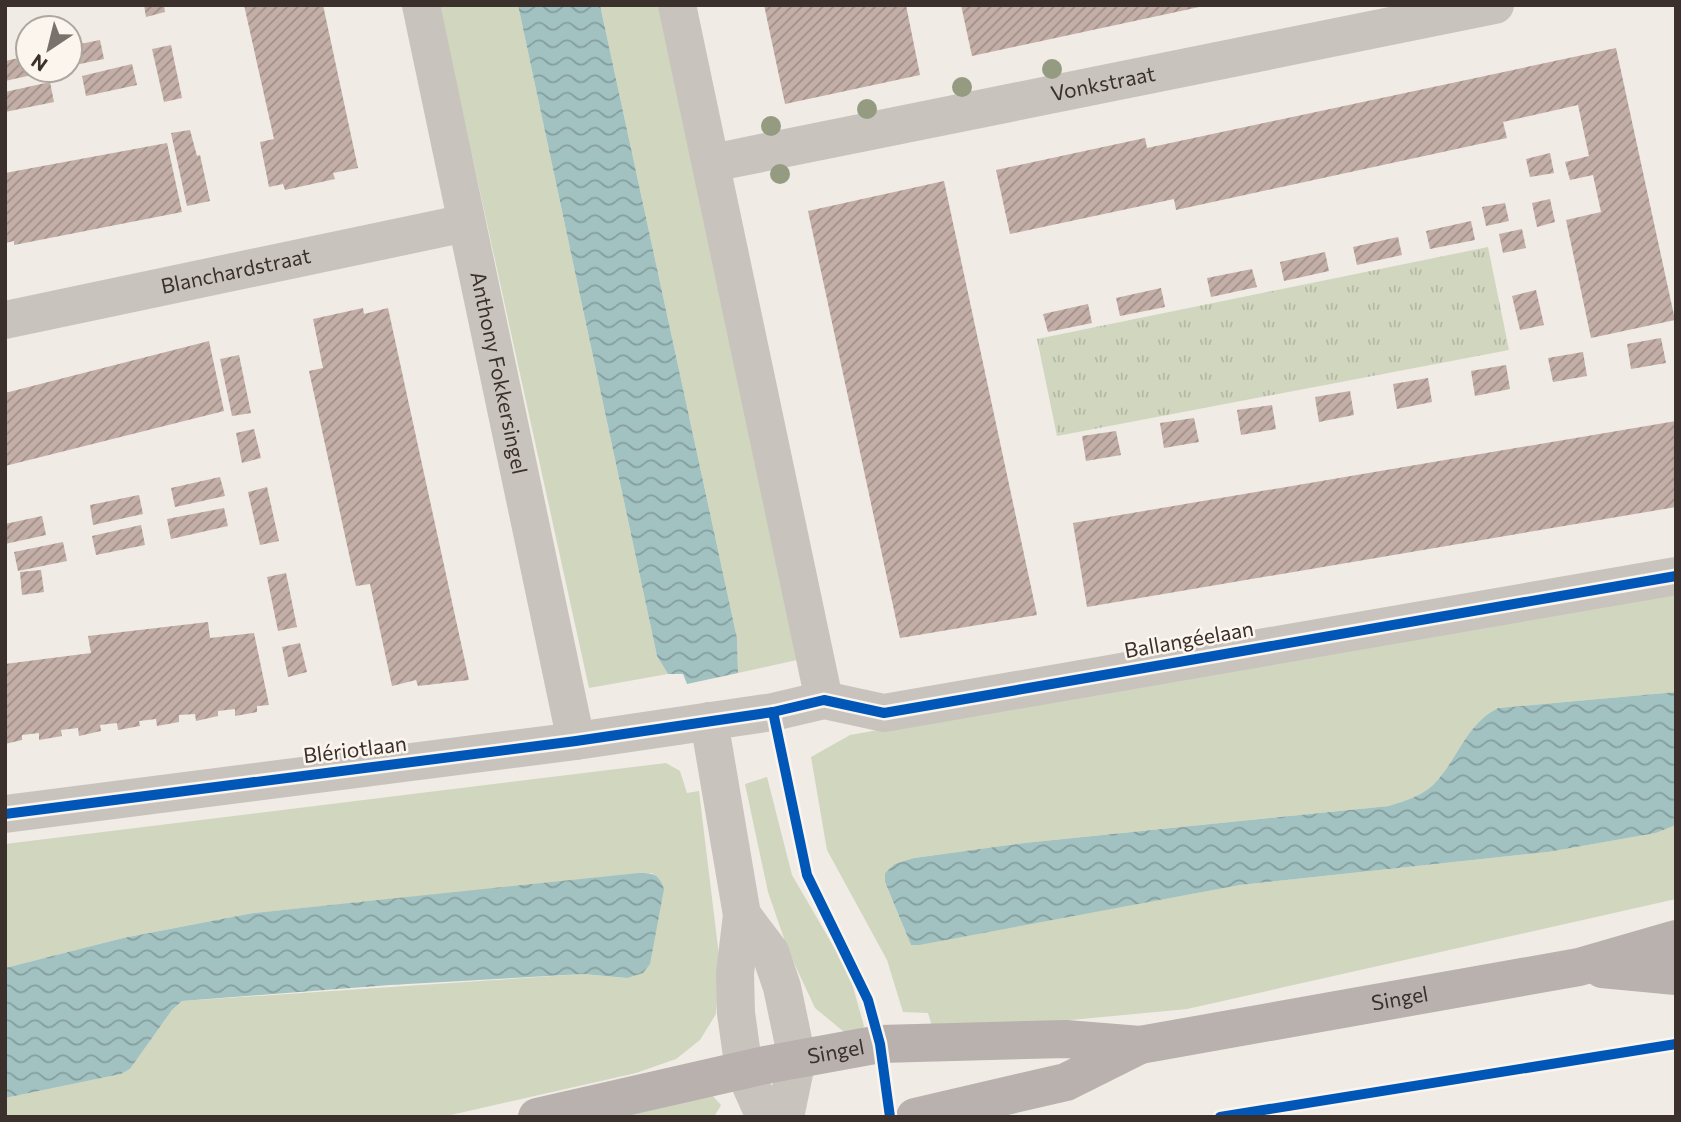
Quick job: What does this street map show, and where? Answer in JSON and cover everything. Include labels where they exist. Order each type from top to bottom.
[{"type":"main road","name":"Singel","points":[[537,1117],[744,1070],[880,1044],[1066,1039],[1140,1045],[1579,967],[1676,939]]},
{"type":"main road","name":"Singel","points":[[1579,967],[1676,976]]},
{"type":"main road","name":"Singel","points":[[915,1117],[1066,1082],[1140,1045]]},
{"type":"street","name":"Anthony Fokkersingel","points":[[421,5],[576,741]]},
{"type":"street","points":[[677,5],[824,700]]},
{"type":"street","name":"Vonkstraat","points":[[712,163],[1494,5]]},
{"type":"street","name":"Blanchardstraat","points":[[5,320],[466,223]]},
{"type":"street","name":"Ballangéelaan","points":[[709,721],[773,712],[824,700],[884,713],[1676,576]]},
{"type":"street","points":[[709,721],[742,915],[735,973],[736,1013],[744,1070],[765,1117]]},
{"type":"street","name":"Blériotlaan","points":[[5,814],[576,741],[709,721]]},
{"type":"street","points":[[742,915],[770,952],[782,987],[797,1059],[785,1117]]},
{"type":"green space","points":[[439,5],[518,5],[657,656],[668,674],[589,688]]},
{"type":"green space","points":[[600,5],[658,5],[797,660],[738,673],[737,638]]},
{"type":"green space","points":[[1488,247],[1509,350],[1057,436],[1037,339]]},
{"type":"green space","points":[[1676,590],[1676,692],[1498,708],[1470,732],[1434,784],[1407,800],[1389,806],[1024,843],[914,858],[885,873],[885,882],[911,945],[1240,885],[1548,852],[1656,833],[1676,825],[1676,899],[1187,1009],[934,1033],[928,1013],[903,1012],[887,960],[827,850],[811,757],[850,735],[1635,595]]},
{"type":"green space","points":[[666,763],[680,771],[687,793],[699,791],[720,964],[716,1014],[700,1040],[676,1059],[636,1073],[442,1117],[5,1117],[5,1098],[121,1074],[130,1069],[172,1010],[182,1001],[583,974],[627,978],[653,873],[253,913],[123,938],[5,968],[5,844]]},
{"type":"green space","points":[[767,777],[792,875],[849,973],[864,1026],[855,1041],[815,1008],[788,950],[768,892],[745,784]]},
{"type":"green space","points":[[710,1093],[721,1105],[714,1117],[600,1117]]},
{"type":"water","points":[[518,5],[600,5],[737,638],[738,673],[687,684],[683,674],[668,674],[657,656]]},
{"type":"water","points":[[1676,692],[1676,825],[1656,833],[1548,852],[1240,885],[919,945],[911,945],[885,882],[885,873],[895,864],[914,858],[1024,843],[1389,806],[1418,795],[1434,784],[1470,732],[1498,708]]},
{"type":"water","points":[[639,873],[655,875],[664,889],[650,964],[643,973],[627,978],[583,974],[182,1001],[172,1010],[130,1069],[121,1074],[5,1098],[5,968],[123,938],[253,913]]},
{"type":"building","points":[[144,5],[164,5],[165,12],[146,17]]},
{"type":"building","points":[[244,5],[323,5],[358,168],[333,173],[335,179],[285,190],[283,184],[269,187],[260,142],[274,139]]},
{"type":"building","points":[[764,5],[906,5],[920,75],[785,104]]},
{"type":"building","points":[[961,5],[1203,5],[1204,6],[972,56]]},
{"type":"building","points":[[100,40],[104,59],[84,63],[84,43]]},
{"type":"building","points":[[171,45],[182,98],[164,102],[152,49]]},
{"type":"building","points":[[1616,48],[1675,320],[1591,338],[1566,220],[1601,212],[1593,175],[1570,180],[1565,162],[1589,156],[1578,105],[1503,122],[1507,138],[1176,210],[1174,199],[1010,234],[996,170],[1145,138],[1147,148]]},
{"type":"building","points":[[14,59],[14,79],[5,81],[5,61]]},
{"type":"building","points":[[132,64],[137,85],[86,96],[84,76]]},
{"type":"building","points":[[50,84],[54,102],[5,112],[5,92]]},
{"type":"building","points":[[190,130],[197,156],[200,155],[210,201],[187,206],[171,133]]},
{"type":"building","points":[[167,143],[182,212],[14,245],[14,241],[5,243],[5,173]]},
{"type":"building","points":[[1550,153],[1554,173],[1530,177],[1526,159]]},
{"type":"building","points":[[944,181],[1037,615],[900,638],[808,211]]},
{"type":"building","points":[[1550,199],[1555,222],[1537,227],[1532,203]]},
{"type":"building","points":[[1505,203],[1509,221],[1486,226],[1482,207]]},
{"type":"building","points":[[1471,221],[1475,240],[1430,249],[1426,231]]},
{"type":"building","points":[[1522,229],[1526,248],[1503,253],[1499,234]]},
{"type":"building","points":[[1398,237],[1402,255],[1357,265],[1353,247]]},
{"type":"building","points":[[1325,252],[1329,271],[1284,281],[1280,262]]},
{"type":"building","points":[[1252,269],[1257,287],[1211,297],[1207,278]]},
{"type":"building","points":[[1161,288],[1165,307],[1120,316],[1116,298]]},
{"type":"building","points":[[1536,290],[1544,325],[1520,330],[1512,296]]},
{"type":"building","points":[[1088,304],[1092,323],[1048,332],[1043,314]]},
{"type":"building","points":[[363,308],[364,314],[388,308],[469,680],[418,686],[416,680],[392,686],[370,584],[356,586],[309,371],[323,368],[313,319]]},
{"type":"building","points":[[1661,338],[1666,363],[1631,369],[1627,344]]},
{"type":"building","points":[[209,341],[224,411],[5,466],[5,393]]},
{"type":"building","points":[[1583,352],[1587,376],[1553,382],[1548,358]]},
{"type":"building","points":[[239,355],[251,413],[232,416],[220,359]]},
{"type":"building","points":[[1506,365],[1510,389],[1475,396],[1471,371]]},
{"type":"building","points":[[1428,378],[1432,402],[1397,409],[1393,384]]},
{"type":"building","points":[[1350,391],[1354,415],[1319,422],[1315,397]]},
{"type":"building","points":[[1272,405],[1276,429],[1241,435],[1237,410]]},
{"type":"building","points":[[1194,418],[1199,442],[1164,448],[1160,423]]},
{"type":"building","points":[[1676,421],[1676,507],[1087,607],[1073,523]]},
{"type":"building","points":[[254,429],[261,458],[242,463],[236,433]]},
{"type":"building","points":[[1116,431],[1121,455],[1086,461],[1082,436]]},
{"type":"building","points":[[220,477],[225,496],[175,507],[171,488]]},
{"type":"building","points":[[267,487],[279,541],[260,545],[248,492]]},
{"type":"building","points":[[139,495],[143,514],[93,525],[90,505]]},
{"type":"building","points":[[224,508],[228,526],[171,539],[167,519]]},
{"type":"building","points":[[42,516],[46,535],[5,544],[5,524]]},
{"type":"building","points":[[141,525],[145,545],[96,555],[92,536]]},
{"type":"building","points":[[63,542],[67,561],[18,571],[14,552]]},
{"type":"building","points":[[41,570],[44,592],[22,595],[20,572]]},
{"type":"building","points":[[286,573],[297,627],[278,631],[267,577]]},
{"type":"building","points":[[208,622],[210,638],[254,633],[269,705],[257,706],[257,712],[235,716],[235,709],[218,711],[218,716],[196,721],[195,714],[179,715],[179,722],[157,726],[156,719],[139,721],[140,726],[118,730],[117,723],[100,725],[101,731],[79,736],[78,728],[61,730],[62,736],[39,740],[39,733],[22,735],[22,740],[5,744],[5,664],[91,653],[88,636]]},
{"type":"building","points":[[300,643],[307,672],[288,677],[282,647]]},
{"type":"cycle path","points":[[5,814],[576,741],[773,712],[824,700],[884,713],[1676,576]]},
{"type":"cycle path","points":[[773,712],[807,875],[868,1000],[880,1044],[890,1117]]},
{"type":"cycle path","points":[[1220,1117],[1676,1044]]}]
